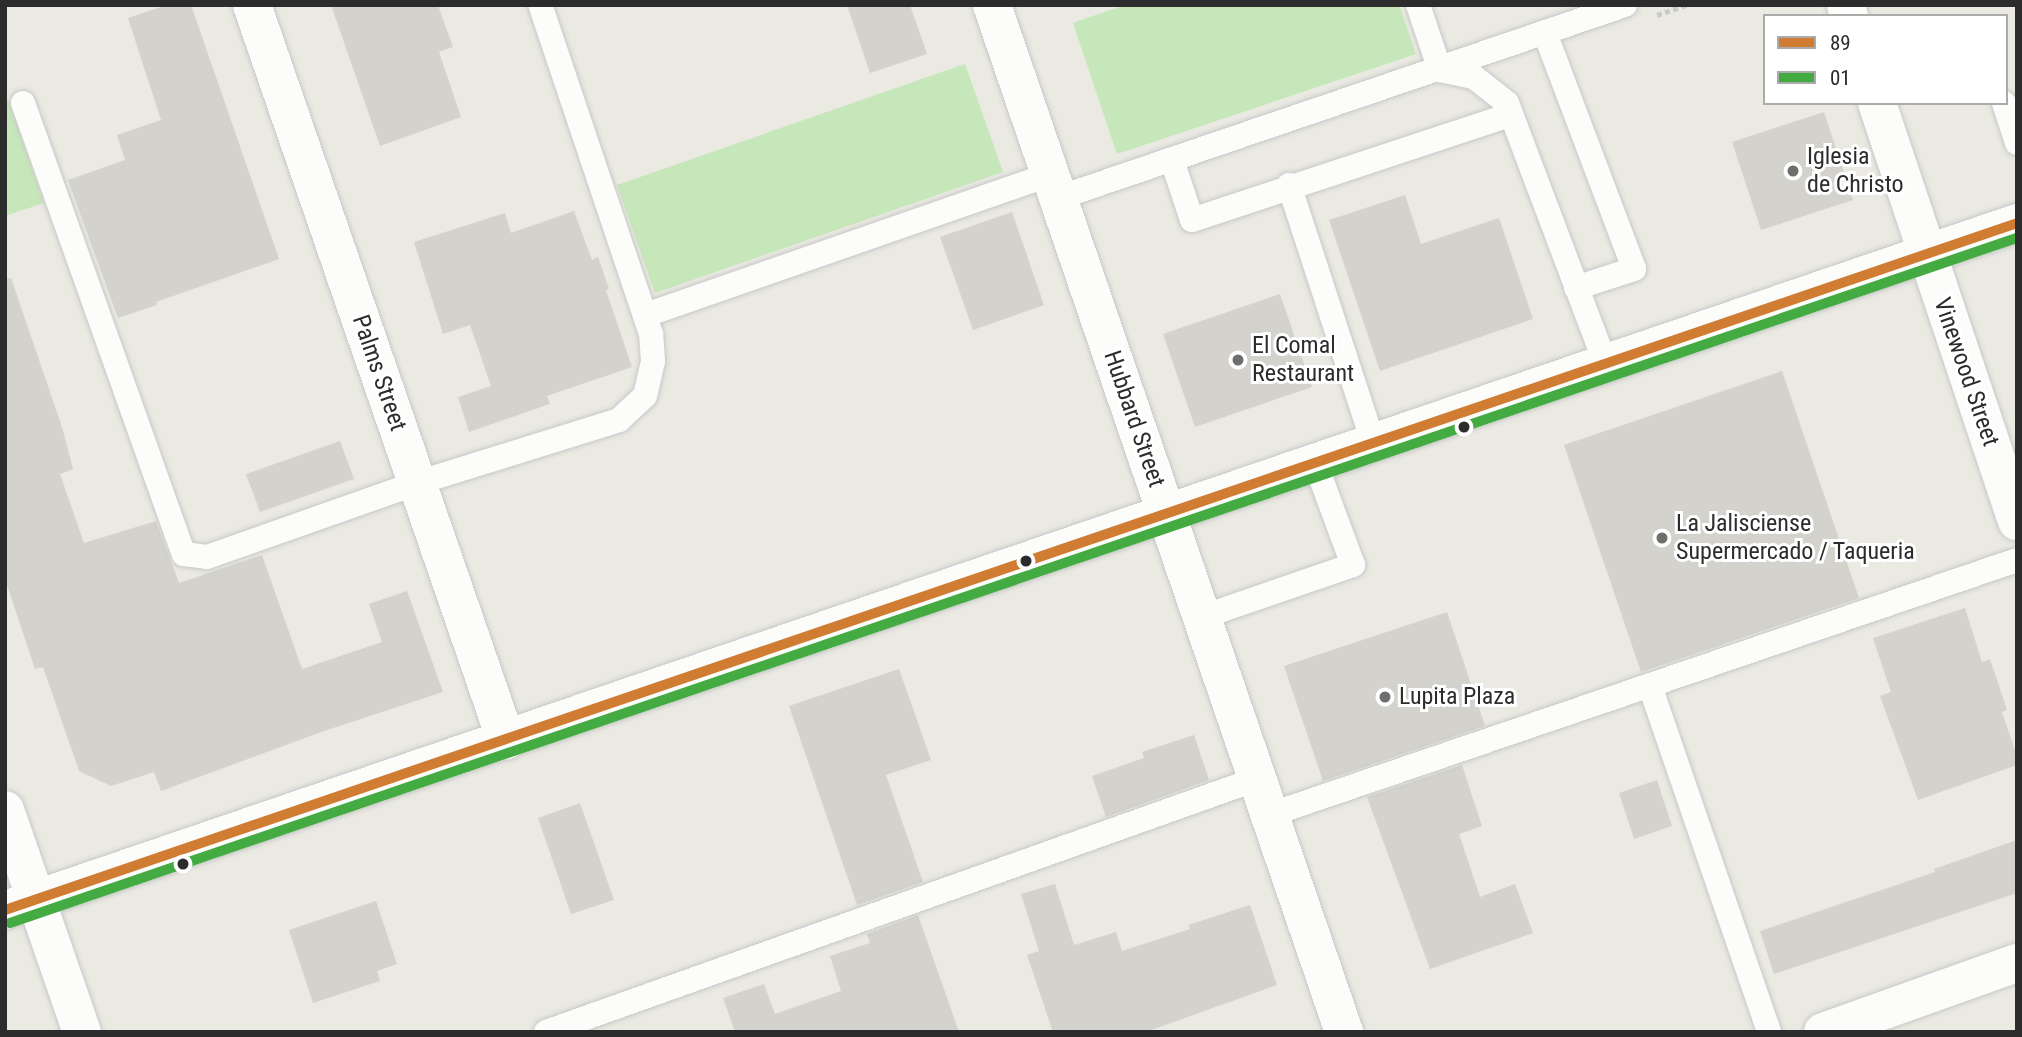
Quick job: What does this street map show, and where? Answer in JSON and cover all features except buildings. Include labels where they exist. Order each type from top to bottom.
[{"type":"street","name":"Palms Street","points":[[252,5],[506,740]]},
{"type":"street","name":"Hubbard Street","points":[[992,5],[1344,1032]]},
{"type":"street","name":"Vinewood Street","points":[[1878,105],[2017,521]]},
{"type":"street","points":[[21,905],[2017,223]]},
{"type":"street","points":[[5,810],[21,905],[82,1032]]},
{"type":"street","points":[[1822,1032],[2017,963]]},
{"type":"lane","points":[[23,103],[184,554],[207,557],[416,483],[618,420],[645,396],[653,362],[651,334],[646,315],[541,5]]},
{"type":"lane","points":[[1418,5],[1440,70]]},
{"type":"lane","points":[[646,315],[1054,186],[1172,160],[1625,5]]},
{"type":"lane","points":[[1545,33],[1634,269],[1576,288]]},
{"type":"lane","points":[[1440,70],[1474,77],[1507,103],[1605,363]]},
{"type":"lane","points":[[2005,105],[2017,143]]},
{"type":"lane","points":[[1172,160],[1192,220],[1289,185],[1510,115]]},
{"type":"lane","points":[[1289,185],[1373,443]]},
{"type":"lane","points":[[1202,617],[1353,565],[1315,462]]},
{"type":"lane","points":[[1269,815],[2017,560]]},
{"type":"lane","points":[[1650,685],[1769,1032]]},
{"type":"lane","points":[[546,1032],[1257,779]]},
{"type":"green space","points":[[1125,5],[1399,5],[1416,54],[1117,154],[1073,23]]},
{"type":"green space","points":[[965,64],[1003,172],[655,293],[617,185]]},
{"type":"green space","points":[[9,101],[44,203],[5,216],[5,102]]},
{"type":"transit line","name":"89","points":[[5,910],[2017,223]]},
{"type":"transit line","name":"01","points":[[10,923],[2017,238]]},
{"type":"place","name":"Iglesia de Christo","points":[[1793,171]]},
{"type":"place","name":"El Comal Restaurant","points":[[1238,360]]},
{"type":"place","name":"La Jalisciense Supermercado / Taqueria","points":[[1662,538]]},
{"type":"place","name":"Lupita Plaza","points":[[1385,697]]}]
